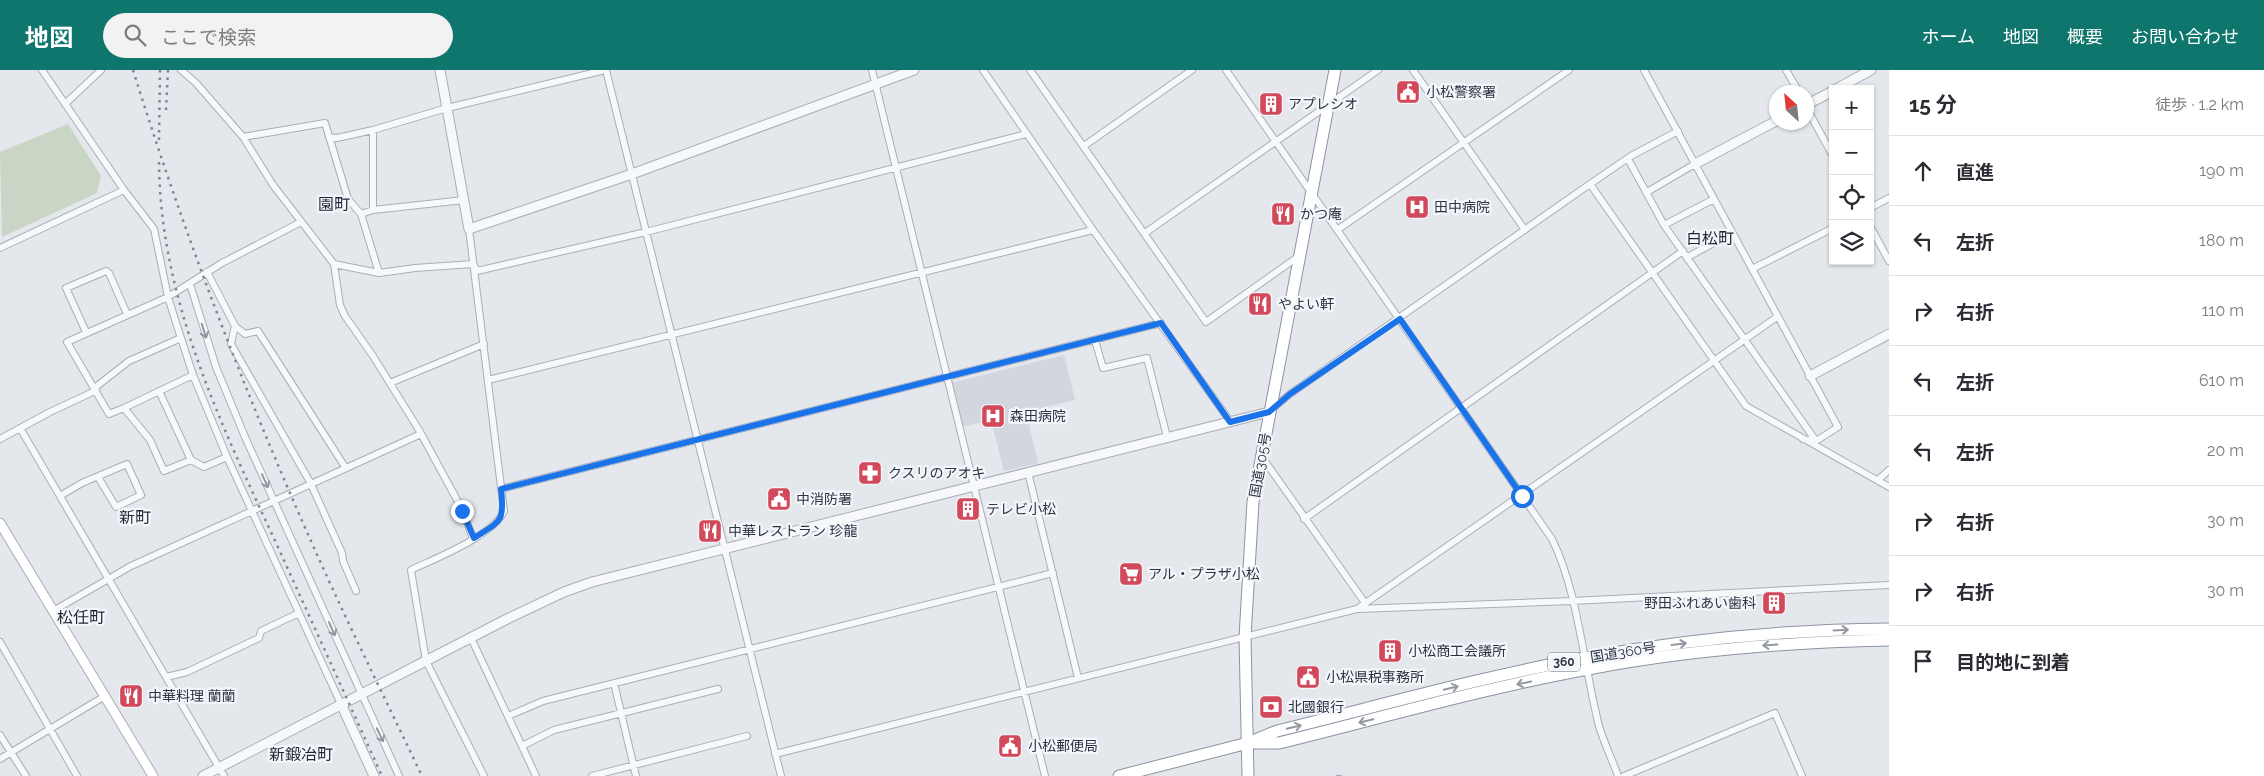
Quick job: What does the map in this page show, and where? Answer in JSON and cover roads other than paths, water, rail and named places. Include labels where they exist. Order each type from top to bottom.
[{"type":"highway","name":"国道305号","points":[[1248,776],[1245,637],[1253,502],[1335,70]]},
{"type":"highway","name":"国道360号","points":[[1586,663],[1664,646],[1767,635],[1889,629]]},
{"type":"highway","name":"国道360号","points":[[1119,776],[1248,744],[1277,731],[1501,675],[1586,663],[1766,645],[1889,640]]},
{"type":"main road","points":[[0,522],[153,776]]},
{"type":"street","points":[[42,70],[124,190],[154,229],[168,297],[193,375],[227,457],[374,776]]},
{"type":"street","points":[[65,104],[101,70]]},
{"type":"street","points":[[181,70],[196,83],[243,138],[273,186],[334,264],[340,305],[421,434],[462,511],[474,538]]},
{"type":"street","points":[[440,70],[469,229],[504,511],[498,523],[474,538],[411,570],[426,660],[484,776]]},
{"type":"street","points":[[329,136],[337,138],[373,130],[447,108],[605,70],[780,776]]},
{"type":"street","points":[[872,70],[1044,776]]},
{"type":"street","points":[[469,229],[632,174],[914,70]]},
{"type":"street","points":[[983,70],[1093,230],[1230,422]]},
{"type":"street","points":[[1030,70],[1206,322],[1300,256]]},
{"type":"street","points":[[1084,146],[1192,70]]},
{"type":"street","points":[[1226,70],[1310,194],[1462,408],[1558,551],[1572,601],[1600,728],[1618,776]]},
{"type":"street","points":[[1145,233],[1378,70]]},
{"type":"street","points":[[1413,70],[1525,230]]},
{"type":"street","points":[[1337,230],[1569,70]]},
{"type":"street","points":[[1644,70],[1838,427],[1816,441],[1803,439]]},
{"type":"street","points":[[1786,70],[1794,85]]},
{"type":"street","points":[[1843,85],[1871,70]]},
{"type":"street","points":[[1814,102],[1829,93]]},
{"type":"street","points":[[1814,121],[1829,149]]},
{"type":"street","points":[[243,138],[325,123],[348,199],[361,214],[379,273]]},
{"type":"street","points":[[1647,192],[1769,125]]},
{"type":"street","points":[[373,130],[373,210]]},
{"type":"street","points":[[203,776],[426,660],[564,592],[592,582],[1269,412],[1290,394],[1400,319],[1590,184],[1628,159],[1678,131]]},
{"type":"street","points":[[473,264],[477,272],[646,232],[1026,134]]},
{"type":"street","points":[[1628,159],[1664,224],[1816,441]]},
{"type":"street","points":[[1590,184],[1746,406],[1889,487]]},
{"type":"street","points":[[0,248],[124,190]]},
{"type":"street","points":[[1874,206],[1889,198]]},
{"type":"street","points":[[1664,224],[1714,199]]},
{"type":"street","points":[[361,214],[373,210],[464,200]]},
{"type":"street","points":[[193,375],[109,414],[66,342],[168,297],[207,272],[301,222]]},
{"type":"street","points":[[488,380],[1093,230]]},
{"type":"street","points":[[1752,269],[1829,230]]},
{"type":"street","points":[[1304,519],[1652,273],[1686,254],[1732,233]]},
{"type":"street","points":[[1874,233],[1889,261]]},
{"type":"street","points":[[334,264],[379,273],[415,268],[473,264]]},
{"type":"street","points":[[86,332],[66,288],[106,271],[127,314]]},
{"type":"street","points":[[207,272],[235,326],[245,334],[258,331],[345,467]]},
{"type":"street","points":[[190,284],[216,367],[273,500],[399,776]]},
{"type":"street","points":[[1357,609],[1777,317]]},
{"type":"street","points":[[501,489],[698,441],[1161,323]]},
{"type":"street","points":[[235,326],[231,344],[310,482],[342,552],[356,591]]},
{"type":"street","points":[[1810,376],[1889,334]]},
{"type":"street","points":[[0,439],[95,391],[96,386],[129,361],[181,338]]},
{"type":"street","points":[[1095,340],[1103,368],[1147,358],[1167,438]]},
{"type":"street","points":[[390,383],[484,344]]},
{"type":"street","points":[[159,391],[191,460],[204,467],[227,457]]},
{"type":"street","points":[[124,408],[150,440],[164,471],[191,460]]},
{"type":"street","points":[[20,428],[224,776]]},
{"type":"street","points":[[53,611],[108,578],[310,482],[421,434]]},
{"type":"street","points":[[1262,456],[1304,519],[1365,603]]},
{"type":"street","points":[[60,496],[98,477],[127,464],[141,495],[116,507],[98,477]]},
{"type":"street","points":[[1878,480],[1889,470]]},
{"type":"street","points":[[1028,472],[1078,678]]},
{"type":"street","points":[[508,716],[543,701],[1053,574]]},
{"type":"street","points":[[775,754],[1357,609],[1572,601],[1889,585]]},
{"type":"street","points":[[166,677],[187,672],[259,638],[261,631],[299,613]]},
{"type":"street","points":[[471,638],[536,776]]},
{"type":"street","points":[[0,642],[77,776]]},
{"type":"street","points":[[614,683],[636,776]]},
{"type":"street","points":[[522,746],[554,730],[718,689]]},
{"type":"street","points":[[0,759],[105,696]]},
{"type":"street","points":[[1624,776],[1775,713],[1802,776]]},
{"type":"street","points":[[0,734],[26,776]]},
{"type":"street","points":[[592,776],[747,736]]},
{"type":"railway","points":[[133,70],[151,128],[233,355],[317,555],[422,776]]},
{"type":"railway","points":[[159,140],[160,70]]},
{"type":"railway","points":[[166,110],[168,70]]},
{"type":"railway","points":[[159,162],[162,213],[170,263],[197,359],[235,453],[382,776]]},
{"type":"place","name":"小松警察署","points":[[1408,92]]},
{"type":"place","name":"アプレシオ","points":[[1271,104]]},
{"type":"place","name":"田中病院","points":[[1417,207]]},
{"type":"place","name":"かつ庵","points":[[1283,214]]},
{"type":"place","name":"やよい軒","points":[[1260,304]]},
{"type":"place","name":"森田病院","points":[[993,416]]},
{"type":"place","name":"クスリのアオキ","points":[[870,473]]},
{"type":"place","name":"中消防署","points":[[779,499]]},
{"type":"place","name":"テレビ小松","points":[[968,509]]},
{"type":"place","name":"中華レストラン 珍龍","points":[[710,531]]},
{"type":"place","name":"アル・プラザ小松","points":[[1131,574]]},
{"type":"place","name":"野田ふれあい歯科","points":[[1774,603]]},
{"type":"place","name":"小松商工会議所","points":[[1390,651]]},
{"type":"place","name":"小松県税事務所","points":[[1308,677]]},
{"type":"place","name":"中華料理 蘭蘭","points":[[131,696]]},
{"type":"place","name":"北國銀行","points":[[1271,707]]},
{"type":"place","name":"小松郵便局","points":[[1010,746]]},
{"type":"district","name":"園町","points":[[334,204]]},
{"type":"district","name":"白松町","points":[[1710,238]]},
{"type":"district","name":"新町","points":[[135,517]]},
{"type":"district","name":"松任町","points":[[81,617]]},
{"type":"district","name":"新鍛冶町","points":[[301,754]]}]
